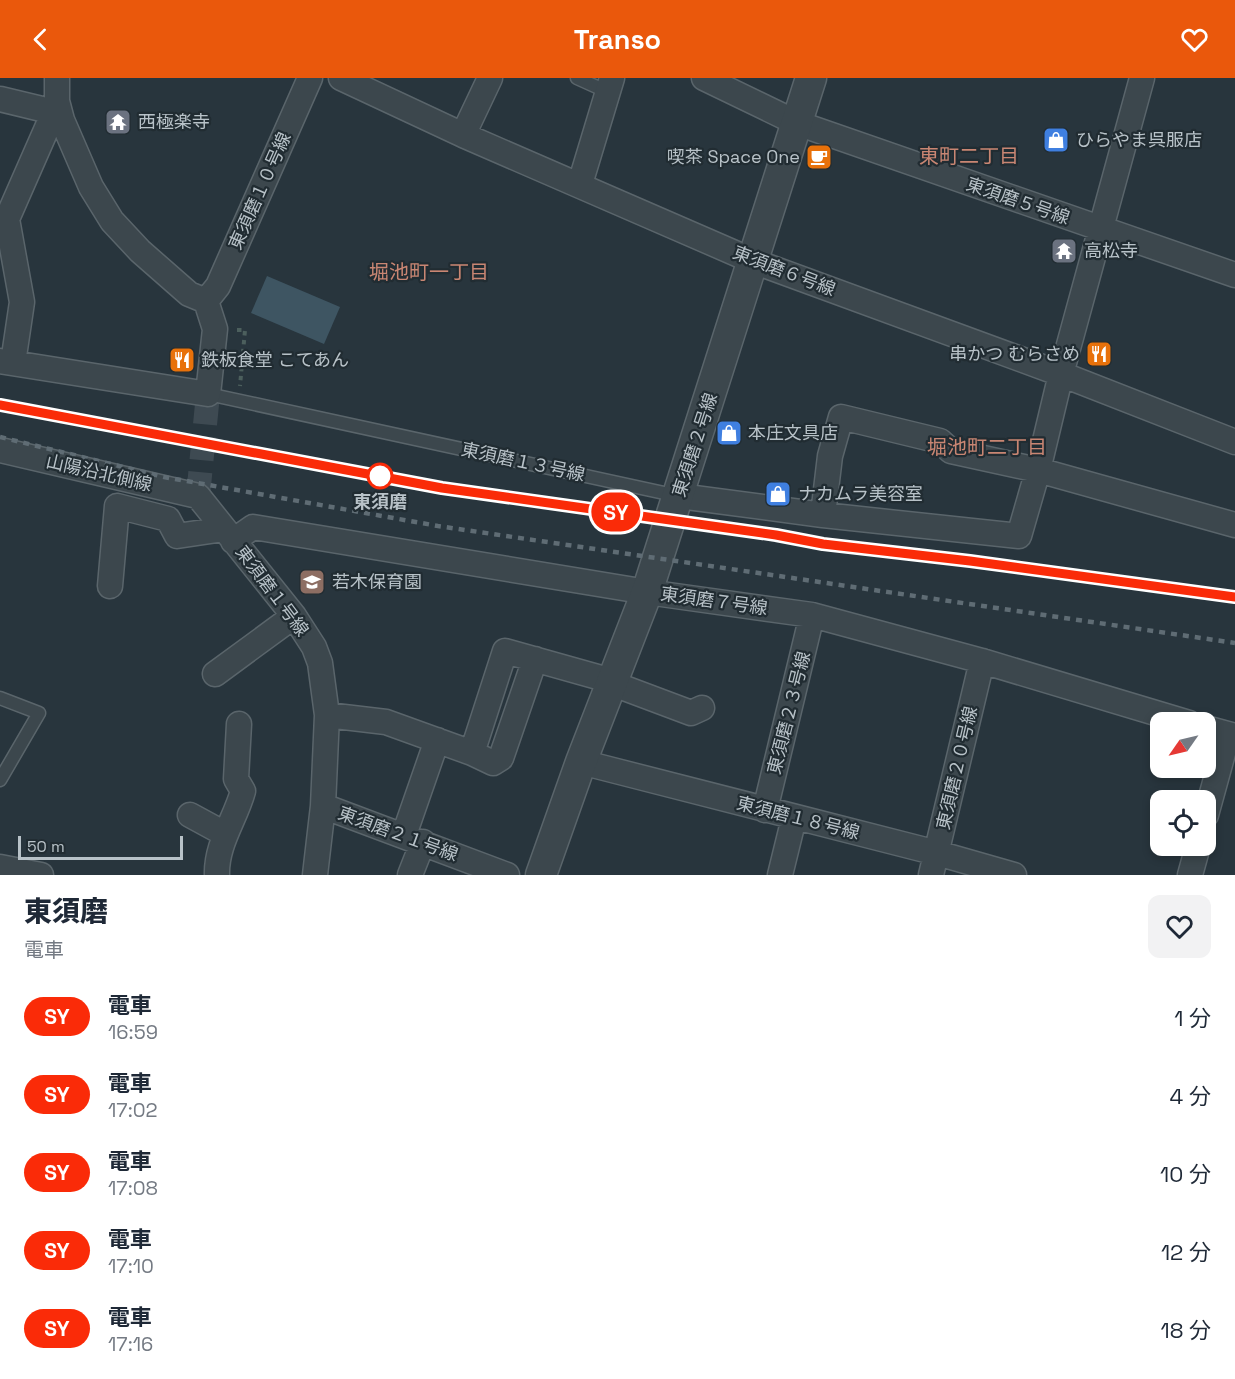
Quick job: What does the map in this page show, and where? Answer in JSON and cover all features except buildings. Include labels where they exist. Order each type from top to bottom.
[{"type":"street","points":[[57,78],[57,111],[91,187],[112,221],[140,251],[189,294],[206,301],[215,329],[208,394],[7,362],[22,302],[10,286],[3,218],[57,111]]},
{"type":"street","name":"東須磨１０号線","points":[[206,301],[218,286],[310,78]]},
{"type":"street","name":"東須磨６号線","points":[[341,78],[463,135],[753,261],[1061,374],[1235,442]]},
{"type":"street","points":[[463,135],[490,78]]},
{"type":"street","name":"東須磨５号線","points":[[704,78],[797,123],[1235,275]]},
{"type":"street","name":"東須磨２号線","points":[[541,875],[581,762],[647,592],[811,78]]},
{"type":"street","points":[[1038,470],[1061,374],[1142,78]]},
{"type":"street","points":[[580,184],[610,85]]},
{"type":"street","points":[[0,99],[57,111]]},
{"type":"street","points":[[823,515],[830,456],[841,417],[940,441],[951,451],[1038,470],[1235,525]]},
{"type":"street","name":"山陽沿北側線","points":[[0,450],[198,496]]},
{"type":"street","name":"東須磨１３号線","points":[[679,496],[823,515],[1019,536],[1038,470]]},
{"type":"street","name":"東須磨１号線","points":[[198,496],[294,616],[314,647],[320,663],[327,715],[323,806],[315,875]]},
{"type":"street","name":"東須磨７号線","points":[[110,586],[117,506],[168,519],[177,536],[229,535],[253,527],[647,592],[812,615],[982,661],[1152,712]]},
{"type":"street","name":"東須磨２３号線","points":[[765,810],[812,615]]},
{"type":"street","points":[[214,674],[294,616]]},
{"type":"street","points":[[327,715],[386,722],[472,753],[493,763],[501,758],[536,659],[612,682],[691,713],[702,708]]},
{"type":"street","name":"東須磨２０号線","points":[[934,864],[982,661]]},
{"type":"street","points":[[217,875],[217,860],[225,834],[239,807],[243,791],[236,779],[239,724]]},
{"type":"street","points":[[1211,790],[1223,733]]},
{"type":"street","points":[[410,875],[413,839],[438,740]]},
{"type":"street","name":"東須磨１８号線","points":[[581,762],[794,818],[934,864],[1014,875]]},
{"type":"street","name":"東須磨２１号線","points":[[323,806],[507,875]]},
{"type":"street","points":[[190,815],[225,834]]},
{"type":"street","points":[[780,875],[794,818]]},
{"type":"street","points":[[1190,875],[1195,856]]},
{"type":"street","points":[[0,867],[40,875]]},
{"type":"lane","points":[[577,78],[610,85]]},
{"type":"lane","name":"東須磨１３号線","points":[[208,394],[679,496]]},
{"type":"lane","points":[[0,698],[39,713],[0,780]]},
{"type":"path","points":[[236,330],[245,330],[240,393]]},
{"type":"water","points":[[267,276],[340,307],[324,344],[251,313]]},
{"type":"tunnel","points":[[198,496],[208,394]]},
{"type":"railway","points":[[0,405],[442,487],[823,544],[970,561],[1235,597]]},
{"type":"railway","points":[[0,437],[164,477],[438,526],[1235,643]]},
{"type":"train","name":"SY","points":[[0,405],[442,488],[776,535],[823,544],[970,561],[1235,597]]},
{"type":"place","name":"西極楽寺","points":[[118,122]]},
{"type":"place","name":"ひらやま呉服店","points":[[1056,140]]},
{"type":"place","name":"喫茶 Space One","points":[[819,157]]},
{"type":"place","name":"高松寺","points":[[1064,251]]},
{"type":"place","name":"串かつ むらさめ","points":[[1099,354]]},
{"type":"place","name":"鉄板食堂 こてあん","points":[[182,360]]},
{"type":"place","name":"本庄文具店","points":[[729,433]]},
{"type":"place","name":"東須磨","points":[[380,476]]},
{"type":"place","name":"ナカムラ美容室","points":[[778,494]]},
{"type":"place","name":"若木保育園","points":[[312,582]]},
{"type":"district","name":"東町二丁目","points":[[969,156]]},
{"type":"district","name":"堀池町一丁目","points":[[429,272]]},
{"type":"district","name":"堀池町二丁目","points":[[987,447]]}]
